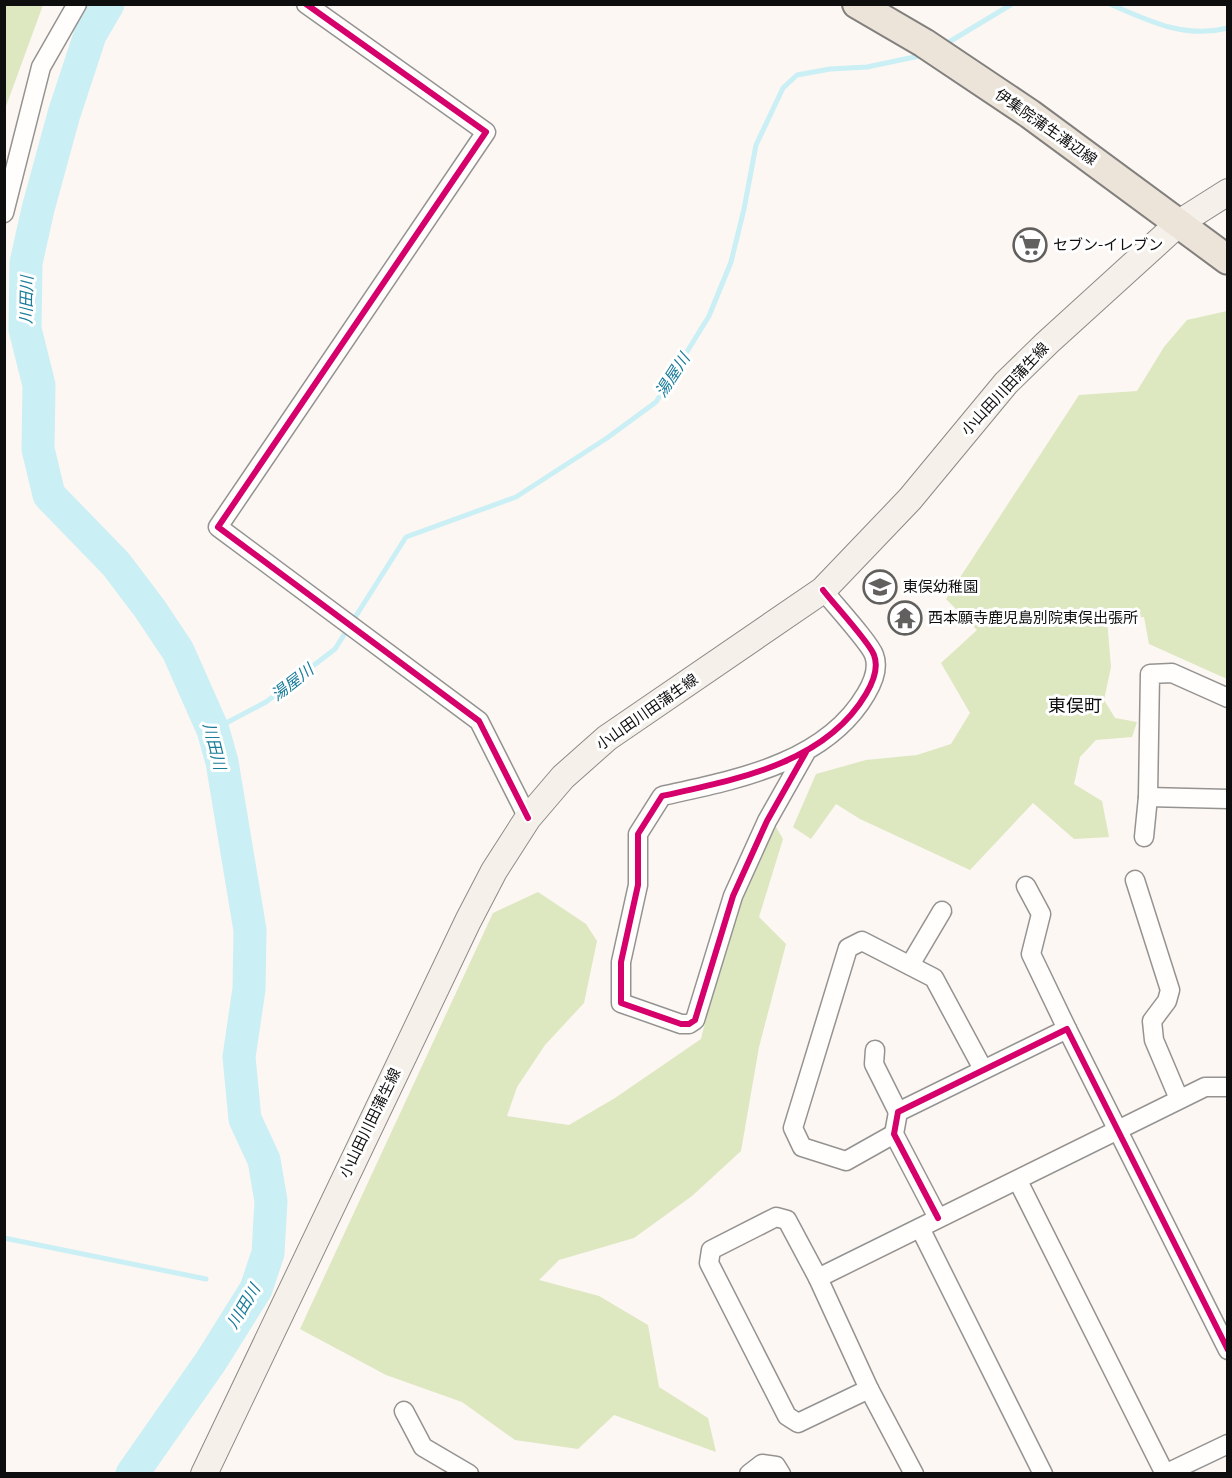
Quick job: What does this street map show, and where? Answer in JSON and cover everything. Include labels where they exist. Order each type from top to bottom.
[{"type":"main road","name":"伊集院蒲生溝辺線","points":[[857,4],[924,43],[987,86],[1227,260]]},
{"type":"main road","name":"小山田川田蒲生線","points":[[204,1473],[468,921],[494,871],[528,818],[563,777],[607,738],[822,590],[910,499],[1006,384],[1086,306],[1179,223],[1227,192]]},
{"type":"street","points":[[4,213],[41,66],[77,4]]},
{"type":"street","points":[[306,4],[486,132],[218,527],[479,722],[528,818]]},
{"type":"street","points":[[806,752],[767,821],[733,896],[695,1020],[689,1024],[681,1024],[621,1003],[621,962],[638,885],[638,834],[662,796],[729,781],[806,752],[824,740],[861,702],[874,680],[874,655],[822,590]]},
{"type":"street","points":[[1144,837],[1148,797],[1150,674],[1172,673],[1227,698]]},
{"type":"street","points":[[1148,797],[1227,799]]},
{"type":"street","points":[[1135,880],[1170,990],[1167,1001],[1152,1021],[1154,1040],[1179,1099]]},
{"type":"street","points":[[1026,886],[1041,914],[1031,954],[1227,1350]]},
{"type":"street","points":[[910,965],[942,911]]},
{"type":"street","points":[[894,1134],[846,1161],[802,1147],[793,1128],[848,948],[862,941],[934,978],[983,1069]]},
{"type":"street","points":[[898,1112],[1067,1029]]},
{"type":"street","points":[[875,1050],[874,1064],[898,1112],[894,1134],[938,1218]]},
{"type":"street","points":[[818,1278],[1205,1087],[1225,1092]]},
{"type":"street","points":[[1018,1181],[1165,1473],[1227,1444]]},
{"type":"street","points":[[869,1389],[798,1423],[787,1416],[709,1263],[711,1250],[776,1217],[787,1221],[818,1278],[869,1389],[914,1473]]},
{"type":"street","points":[[920,1228],[1043,1473]]},
{"type":"street","points":[[404,1411],[423,1447],[469,1473]]},
{"type":"street","points":[[749,1473],[762,1464],[776,1466],[781,1473]]},
{"type":"green space","points":[[4,5],[43,5],[5,109]]},
{"type":"green space","points":[[1227,311],[1227,679],[1149,644],[1144,617],[1107,620],[1111,667],[1104,700],[1115,718],[1137,722],[1132,737],[1096,740],[1080,757],[1074,784],[1102,801],[1109,837],[1074,839],[1033,803],[970,870],[860,819],[836,804],[811,839],[793,827],[816,774],[866,760],[917,755],[951,744],[970,713],[941,663],[977,630],[946,599],[1079,395],[1137,391],[1164,347],[1187,320]]},
{"type":"green space","points":[[775,825],[783,839],[759,917],[786,944],[759,1047],[741,1151],[692,1196],[634,1238],[559,1260],[539,1280],[599,1296],[648,1325],[659,1387],[708,1418],[716,1452],[614,1415],[578,1449],[515,1440],[462,1402],[386,1375],[300,1329],[493,913],[538,892],[586,924],[597,941],[584,1003],[545,1045],[517,1087],[507,1116],[569,1125],[615,1098],[701,1039],[734,906]]},
{"type":"waterway","name":"湯屋川","points":[[108,4],[90,35],[64,114],[26,263],[25,329],[39,385],[38,449],[49,495],[116,564],[150,609],[178,651],[213,730],[222,762],[250,930],[249,989],[239,1057],[245,1119],[264,1160],[271,1201],[268,1253],[256,1289],[211,1361],[132,1474]]},
{"type":"waterway","name":"湯屋川","points":[[944,45],[1012,4]]},
{"type":"waterway","name":"湯屋川","points":[[1110,4],[1153,22],[1182,30],[1212,31],[1228,28]]},
{"type":"waterway","name":"湯屋川","points":[[213,730],[266,702],[335,649],[406,537],[516,497],[607,438],[656,402],[709,316],[731,262],[756,145],[783,88],[797,75],[830,69],[867,67],[924,55]]},
{"type":"waterway","points":[[4,1238],[206,1279]]},
{"type":"cycle path","points":[[306,4],[486,132],[218,527],[479,721],[528,818]]},
{"type":"cycle path","points":[[806,752],[767,821],[733,896],[695,1020],[689,1024],[681,1024],[621,1003],[621,962],[638,885],[638,834],[662,796],[747,775],[802,753],[827,737],[848,718],[870,686],[875,670],[874,655],[823,590]]},
{"type":"cycle path","points":[[938,1218],[894,1134],[898,1112],[1067,1029],[1228,1350]]},
{"type":"place","name":"セブン-イレブン","points":[[1030,245]]},
{"type":"place","name":"東俣幼稚園","points":[[880,587]]},
{"type":"place","name":"西本願寺鹿児島別院東俣出張所","points":[[905,618]]},
{"type":"district","name":"東俣町","points":[[1075,706]]},
{"type":"water label","name":"川田川","points":[[26,300]]},
{"type":"water label","name":"川田川","points":[[215,746]]},
{"type":"water label","name":"川田川","points":[[243,1306]]}]
